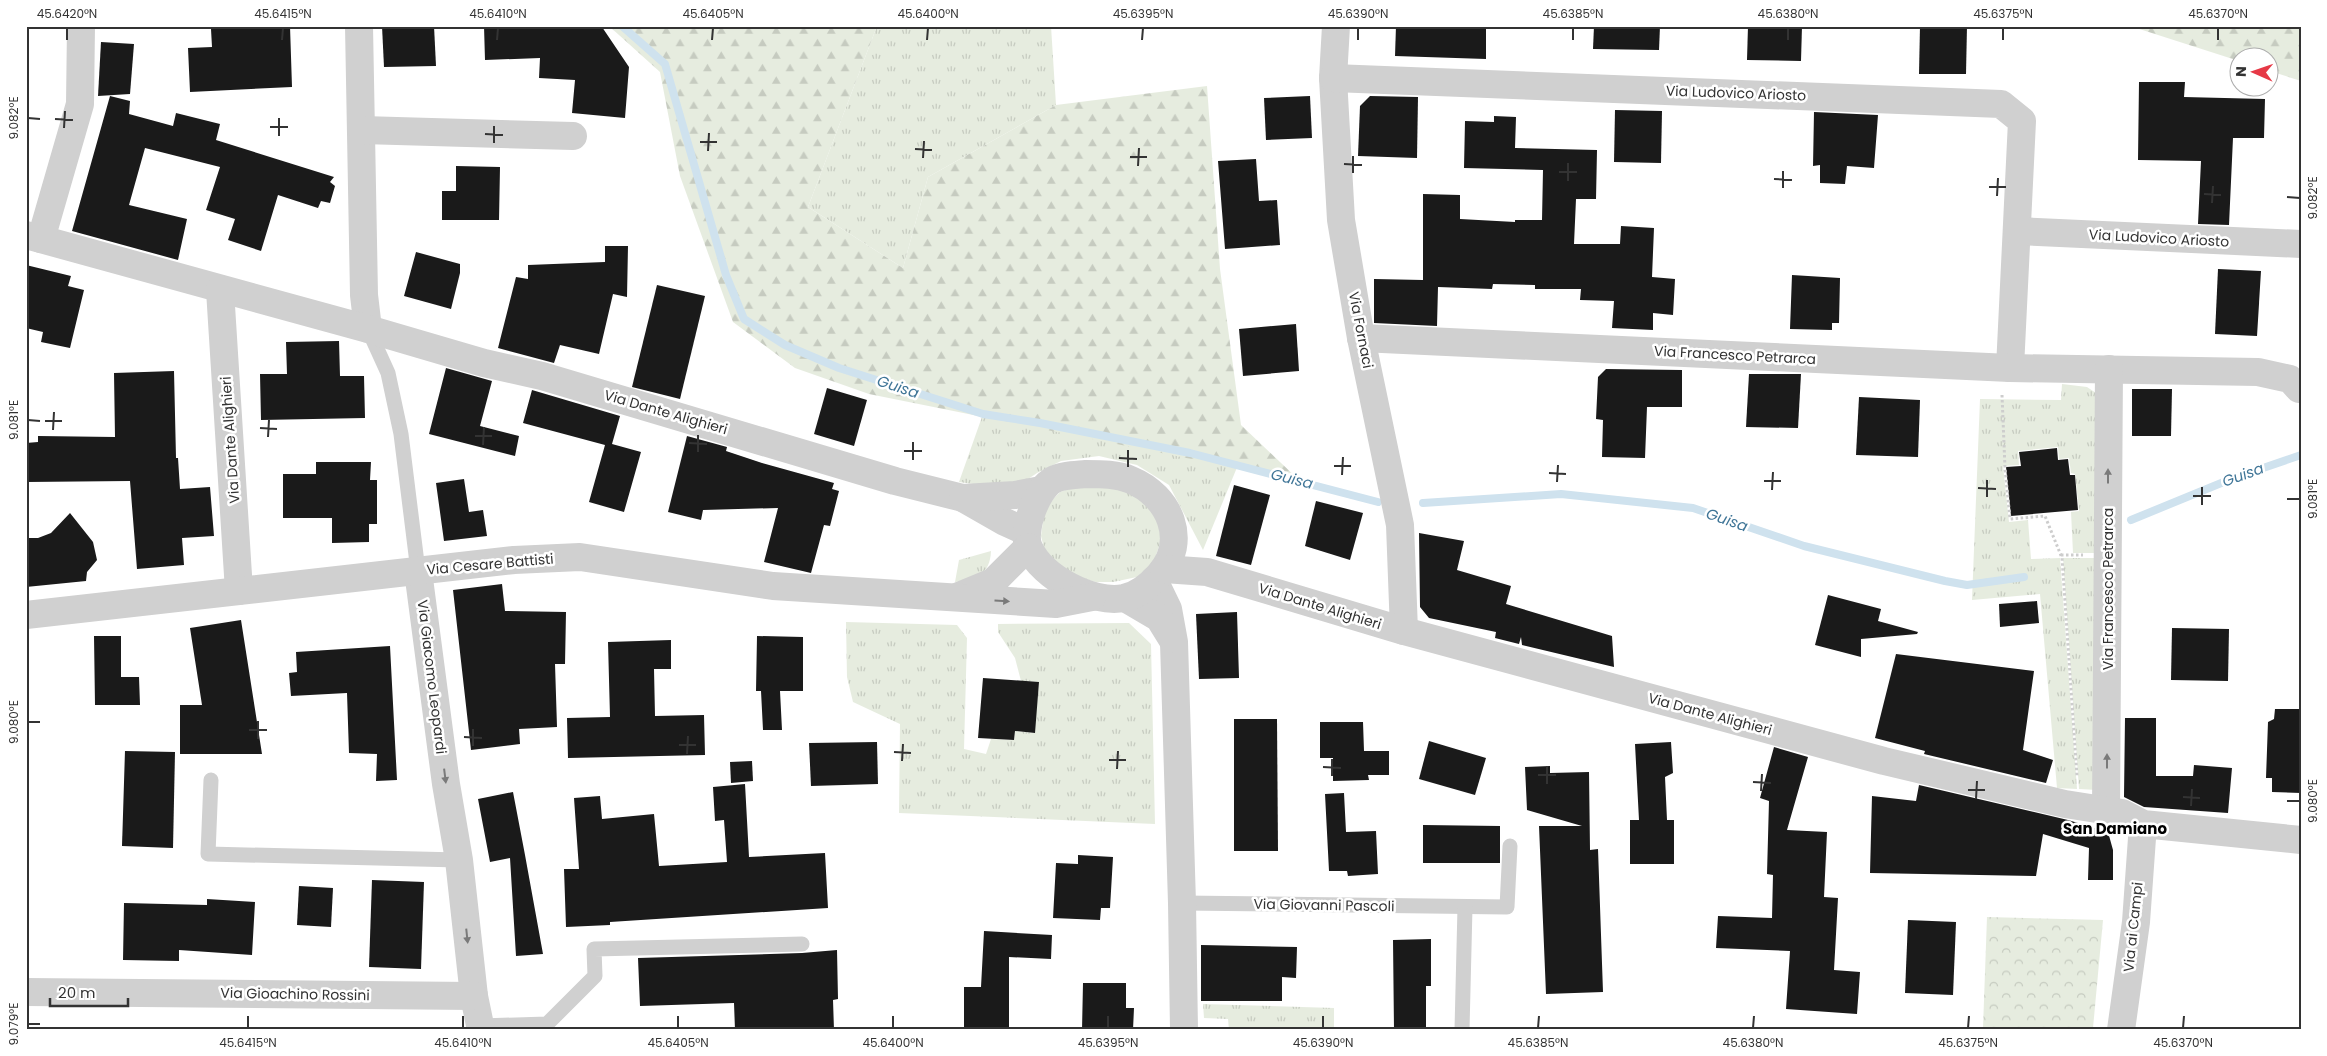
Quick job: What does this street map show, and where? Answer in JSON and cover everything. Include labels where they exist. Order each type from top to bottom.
[{"type":"street","points":[[33,237],[80,104],[82,26]]},
{"type":"street","points":[[359,26],[364,294],[368,329]]},
{"type":"street","name":"Via Fornaci","points":[[1336,26],[1332,78],[1341,220],[1361,338],[1400,525],[1404,631]]},
{"type":"street","name":"Via Ludovico Ariosto","points":[[1332,78],[2001,104],[2022,121],[2017,231],[2006,368]]},
{"type":"street","points":[[362,130],[573,136]]},
{"type":"street","name":"Via Ludovico Ariosto","points":[[2017,231],[2301,244]]},
{"type":"street","name":"Via Dante Alighieri","points":[[33,237],[220,290],[368,329],[484,363],[542,376],[895,480],[963,498],[1005,522],[1028,540]]},
{"type":"street","name":"Via Dante Alighieri","points":[[220,290],[239,591]]},
{"type":"street","name":"Via Francesco Petrarca","points":[[1361,338],[2006,368],[2258,372],[2290,379],[2299,389]]},
{"type":"street","name":"Via Francesco Petrarca","points":[[2106,810],[2109,369]]},
{"type":"street","points":[[1176,536],[1174,547],[1159,575],[1143,590],[1125,598],[1092,597],[1058,580],[1040,563],[1028,540],[1028,523],[1041,490],[1053,480],[1071,475],[1109,474],[1132,480],[1151,492],[1169,515],[1176,536],[1207,572]]},
{"type":"street","name":"Via Dante Alighieri","points":[[963,498],[1015,495],[1041,490]]},
{"type":"street","name":"Via Cesare Battisti","points":[[953,599],[993,582],[1028,540]]},
{"type":"street","name":"Via Cesare Battisti","points":[[26,615],[514,560],[580,557],[773,586],[953,599],[1056,604],[1092,597]]},
{"type":"street","name":"Via Giacomo Leopardi","points":[[418,571],[446,784],[459,860],[474,996],[481,1028]]},
{"type":"street","name":"Via Dante Alighieri","points":[[1159,575],[1207,572],[1404,631],[1884,761],[2073,805],[2122,813],[2143,824],[2301,840]]},
{"type":"street","points":[[1159,575],[1174,642],[1184,1030]]},
{"type":"street","points":[[1125,598],[1159,618],[1174,642]]},
{"type":"street","name":"Via ai Campi","points":[[2121,1030],[2136,922],[2143,824]]},
{"type":"street","name":"Via Gioachino Rossini","points":[[26,992],[474,996]]},
{"type":"lane","name":"Via Giacomo Leopardi","points":[[368,329],[388,373],[401,434],[418,571]]},
{"type":"lane","points":[[211,780],[208,854],[459,860]]},
{"type":"lane","name":"Via Giovanni Pascoli","points":[[1182,903],[1507,908],[1510,846]]},
{"type":"lane","points":[[1462,1030],[1465,907]]},
{"type":"lane","points":[[481,1028],[547,1024],[595,976],[594,949],[802,944]]},
{"type":"path","points":[[2006,368],[2002,391],[2005,468],[2010,519],[2045,516],[2062,558],[2078,789],[2078,796],[2073,805]]},
{"type":"green space","points":[[609,26],[877,26],[808,207],[903,268],[928,177],[1056,105],[1207,86],[1220,269],[1241,425],[1300,481],[869,394],[795,368],[733,322],[680,176],[660,72]]},
{"type":"green space","points":[[877,26],[1051,26],[1056,105],[928,177],[903,268],[808,207]]},
{"type":"green space","points":[[2130,26],[2301,26],[2301,81],[2280,74],[2280,48],[2230,48],[2230,58]]},
{"type":"green space","points":[[2062,384],[2087,387],[2096,393],[2099,553],[2073,553],[2071,512],[2079,511],[2075,474],[2071,473],[2069,458],[2059,459],[2058,447],[2018,451],[2019,465],[2003,466],[2009,522],[2028,520],[2031,559],[2060,558],[2077,789],[2057,788],[2040,594],[1972,600],[1980,399],[2061,400]]},
{"type":"green space","points":[[983,414],[1238,465],[1203,550],[1169,485],[1137,465],[1099,456],[1061,461],[1022,483],[994,487],[959,482]]},
{"type":"green space","points":[[1077,486],[1122,488],[1153,508],[1163,535],[1153,564],[1137,577],[1113,582],[1096,582],[1080,578],[1056,563],[1044,548],[1041,536],[1044,513],[1060,492]]},
{"type":"green space","points":[[991,551],[985,571],[975,577],[955,582],[959,560]]},
{"type":"green space","points":[[2063,558],[2100,558],[2097,790],[2079,789]]},
{"type":"green space","points":[[846,622],[957,625],[967,638],[964,749],[986,754],[991,739],[1014,740],[1015,731],[1034,733],[1039,682],[1021,681],[1015,658],[998,632],[998,624],[1129,623],[1151,644],[1155,824],[899,813],[900,724],[853,702],[847,677]]},
{"type":"green space","points":[[1987,917],[2103,920],[2093,1028],[1983,1028]]},
{"type":"green space","points":[[1203,1004],[1334,1008],[1334,1030],[1229,1030],[1228,1019],[1204,1018]]},
{"type":"building","points":[[290,26],[292,87],[190,92],[188,48],[212,47],[211,29]]},
{"type":"building","points":[[382,26],[434,26],[436,66],[384,67]]},
{"type":"building","points":[[484,26],[602,27],[629,67],[625,118],[572,113],[575,80],[539,78],[540,58],[485,60]]},
{"type":"building","points":[[1396,26],[1486,26],[1486,59],[1395,56]]},
{"type":"building","points":[[1594,26],[1660,26],[1659,50],[1593,49]]},
{"type":"building","points":[[1748,26],[1802,26],[1801,61],[1747,60]]},
{"type":"building","points":[[1920,26],[1967,26],[1966,74],[1919,74]]},
{"type":"building","points":[[101,42],[134,44],[130,94],[98,96]]},
{"type":"building","points":[[2139,82],[2185,82],[2184,97],[2265,99],[2264,138],[2233,138],[2229,225],[2198,224],[2201,161],[2138,160]]},
{"type":"building","points":[[110,96],[130,101],[129,114],[173,126],[176,113],[220,124],[216,140],[334,177],[330,182],[335,186],[330,203],[321,201],[318,208],[278,195],[261,251],[228,240],[235,219],[206,210],[220,167],[145,148],[129,205],[187,219],[178,260],[72,231]]},
{"type":"building","points":[[1310,96],[1312,138],[1266,140],[1264,98]]},
{"type":"building","points":[[1370,96],[1418,97],[1417,158],[1358,156],[1360,106]]},
{"type":"building","points":[[1615,110],[1662,111],[1661,163],[1614,162]]},
{"type":"building","points":[[1814,112],[1878,115],[1874,168],[1847,166],[1845,184],[1820,183],[1820,165],[1813,166]]},
{"type":"building","points":[[1494,116],[1516,117],[1515,148],[1597,150],[1596,199],[1576,199],[1574,244],[1620,244],[1621,226],[1654,228],[1652,277],[1675,279],[1673,315],[1653,313],[1653,330],[1612,328],[1614,301],[1580,300],[1581,289],[1535,289],[1535,285],[1493,284],[1492,289],[1438,287],[1437,326],[1374,323],[1374,279],[1423,280],[1423,194],[1460,195],[1460,219],[1515,222],[1515,220],[1542,220],[1543,170],[1464,168],[1465,121],[1494,122]]},
{"type":"building","points":[[1256,159],[1259,201],[1277,200],[1280,245],[1225,249],[1218,161]]},
{"type":"building","points":[[456,166],[500,167],[499,220],[442,220],[442,191],[456,191]]},
{"type":"building","points":[[605,246],[628,246],[627,297],[613,294],[599,354],[560,345],[554,363],[498,348],[516,277],[528,279],[528,265],[605,262]]},
{"type":"building","points":[[416,252],[460,264],[460,273],[451,309],[404,296]]},
{"type":"building","points":[[26,265],[71,276],[68,286],[84,290],[70,348],[41,342],[43,332],[26,328]]},
{"type":"building","points":[[2218,269],[2261,271],[2257,336],[2215,334]]},
{"type":"building","points":[[1792,275],[1840,278],[1839,323],[1832,323],[1832,330],[1790,329]]},
{"type":"building","points":[[657,285],[705,296],[680,399],[632,387]]},
{"type":"building","points":[[1296,324],[1299,371],[1243,376],[1239,329]]},
{"type":"building","points":[[339,341],[340,376],[364,376],[365,418],[261,420],[260,374],[287,374],[286,342]]},
{"type":"building","points":[[446,368],[492,381],[480,426],[519,436],[515,456],[429,434]]},
{"type":"building","points":[[1606,369],[1682,370],[1682,407],[1647,407],[1645,458],[1602,457],[1603,420],[1596,419],[1598,377]]},
{"type":"building","points":[[174,371],[176,458],[178,458],[180,489],[210,487],[214,536],[182,538],[184,565],[137,569],[130,481],[26,482],[26,443],[38,442],[38,436],[115,437],[114,373]]},
{"type":"building","points":[[1749,374],[1801,374],[1798,428],[1746,427]]},
{"type":"building","points":[[827,388],[867,400],[854,446],[814,434]]},
{"type":"building","points":[[2132,389],[2172,389],[2171,436],[2132,436]]},
{"type":"building","points":[[532,390],[620,416],[612,444],[641,452],[624,512],[589,502],[605,445],[523,423]]},
{"type":"building","points":[[1859,397],[1920,400],[1918,457],[1856,455]]},
{"type":"building","points":[[687,436],[727,447],[726,451],[762,463],[834,483],[832,489],[839,491],[830,526],[824,525],[811,573],[764,562],[778,508],[703,510],[701,520],[668,512]]},
{"type":"building","points":[[2057,448],[2058,460],[2068,459],[2070,475],[2075,475],[2078,510],[2011,516],[2006,467],[2021,466],[2019,452]]},
{"type":"building","points":[[316,462],[371,462],[370,480],[377,480],[377,524],[369,524],[369,542],[332,543],[332,518],[283,518],[283,474],[316,474]]},
{"type":"building","points":[[464,479],[469,512],[483,510],[487,536],[444,541],[436,483]]},
{"type":"building","points":[[1234,485],[1270,495],[1251,565],[1216,556]]},
{"type":"building","points":[[1316,501],[1363,513],[1350,560],[1305,546]]},
{"type":"building","points":[[70,513],[93,542],[97,560],[87,572],[86,581],[26,587],[26,538],[38,538],[51,533]]},
{"type":"building","points":[[1419,533],[1464,541],[1457,570],[1511,586],[1506,604],[1612,636],[1614,667],[1522,645],[1521,637],[1519,644],[1495,638],[1496,632],[1429,618],[1420,607]]},
{"type":"building","points":[[502,584],[505,611],[566,612],[565,664],[555,664],[557,727],[519,729],[520,744],[471,750],[453,590]]},
{"type":"building","points":[[1828,595],[1881,609],[1878,621],[1918,632],[1917,634],[1861,639],[1861,657],[1815,645]]},
{"type":"building","points":[[2037,601],[2039,623],[2000,627],[1999,604]]},
{"type":"building","points":[[1237,612],[1239,678],[1199,679],[1196,614]]},
{"type":"building","points":[[241,620],[262,754],[180,754],[180,705],[202,705],[190,628]]},
{"type":"building","points":[[2172,628],[2229,629],[2228,681],[2171,680]]},
{"type":"building","points":[[94,636],[121,636],[121,677],[139,677],[140,705],[95,705]]},
{"type":"building","points":[[757,636],[803,637],[803,691],[780,691],[782,730],[763,730],[761,691],[756,691]]},
{"type":"building","points":[[671,640],[671,669],[654,669],[655,716],[704,715],[705,755],[568,758],[567,718],[610,717],[608,642]]},
{"type":"building","points":[[390,646],[397,780],[376,781],[377,754],[349,753],[347,693],[291,696],[289,673],[297,672],[296,652]]},
{"type":"building","points":[[1896,654],[2034,671],[2023,750],[2053,760],[2046,783],[1924,754],[1925,751],[1875,738]]},
{"type":"building","points":[[983,678],[1039,682],[1035,733],[1015,731],[1014,740],[978,738]]},
{"type":"building","points":[[2275,709],[2301,709],[2301,793],[2272,792],[2272,778],[2266,778],[2268,722],[2274,719]]},
{"type":"building","points":[[2125,718],[2156,718],[2156,776],[2193,776],[2194,765],[2232,768],[2228,813],[2144,807],[2124,797]]},
{"type":"building","points":[[1234,719],[1277,719],[1278,851],[1234,851]]},
{"type":"building","points":[[1320,722],[1363,722],[1364,751],[1389,751],[1389,775],[1368,775],[1369,780],[1333,781],[1333,758],[1320,758]]},
{"type":"building","points":[[1429,741],[1486,758],[1475,795],[1419,779]]},
{"type":"building","points":[[877,742],[878,784],[811,786],[809,743]]},
{"type":"building","points":[[1671,742],[1673,773],[1665,777],[1667,820],[1674,820],[1674,864],[1630,864],[1630,820],[1639,820],[1635,744]]},
{"type":"building","points":[[1774,747],[1808,757],[1787,830],[1827,832],[1824,897],[1838,898],[1834,970],[1860,972],[1857,1014],[1786,1009],[1790,951],[1716,948],[1718,916],[1772,918],[1773,875],[1767,874],[1769,801],[1760,798]]},
{"type":"building","points":[[125,751],[175,752],[173,848],[122,846]]},
{"type":"building","points":[[752,761],[753,781],[731,783],[730,762]]},
{"type":"building","points":[[1550,766],[1550,773],[1589,772],[1590,850],[1598,849],[1603,992],[1546,994],[1539,826],[1582,826],[1527,810],[1525,767]]},
{"type":"building","points":[[745,784],[749,857],[825,853],[828,908],[610,922],[610,925],[566,927],[564,869],[579,869],[574,798],[600,796],[602,819],[654,814],[659,866],[727,862],[724,820],[715,821],[713,787]]},
{"type":"building","points":[[1919,785],[2068,820],[2108,832],[2113,850],[2113,880],[2088,880],[2089,848],[2043,834],[2036,876],[1870,873],[1872,796],[1916,801]]},
{"type":"building","points":[[513,792],[543,954],[516,956],[510,858],[490,862],[478,799]]},
{"type":"building","points":[[1344,793],[1346,832],[1376,831],[1378,874],[1348,876],[1347,871],[1329,871],[1325,794]]},
{"type":"building","points":[[1423,825],[1500,826],[1500,863],[1423,863]]},
{"type":"building","points":[[1078,855],[1113,857],[1110,908],[1101,908],[1100,920],[1053,918],[1056,863],[1078,864]]},
{"type":"building","points":[[372,880],[424,882],[421,969],[369,967]]},
{"type":"building","points":[[299,886],[333,888],[331,927],[297,925]]},
{"type":"building","points":[[207,899],[255,902],[252,955],[179,950],[179,961],[123,960],[124,903],[207,905]]},
{"type":"building","points":[[1908,920],[1956,922],[1953,995],[1905,993]]},
{"type":"building","points":[[984,931],[1052,935],[1051,959],[1009,957],[1009,1030],[964,1030],[964,987],[981,987]]},
{"type":"building","points":[[1431,939],[1431,986],[1426,986],[1426,1030],[1394,1030],[1393,940]]},
{"type":"building","points":[[1201,945],[1297,947],[1296,978],[1282,977],[1282,1001],[1201,1001]]},
{"type":"building","points":[[837,950],[838,999],[833,1000],[834,1030],[735,1030],[734,1003],[640,1006],[638,958],[802,953]]},
{"type":"building","points":[[1083,983],[1126,983],[1126,1008],[1134,1008],[1133,1030],[1082,1030]]},
{"type":"waterway","name":"Guisa","points":[[622,26],[665,64],[726,275],[744,319],[785,345],[839,368],[983,414],[1040,423],[1190,453],[1378,502]]},
{"type":"waterway","name":"Guisa","points":[[2131,520],[2231,479],[2301,455]]},
{"type":"waterway","name":"Guisa","points":[[1423,503],[1561,494],[1693,508],[1804,546],[1945,581],[1967,585],[2024,577]]},
{"type":"district","name":"San Damiano","points":[[2115,829]]}]
